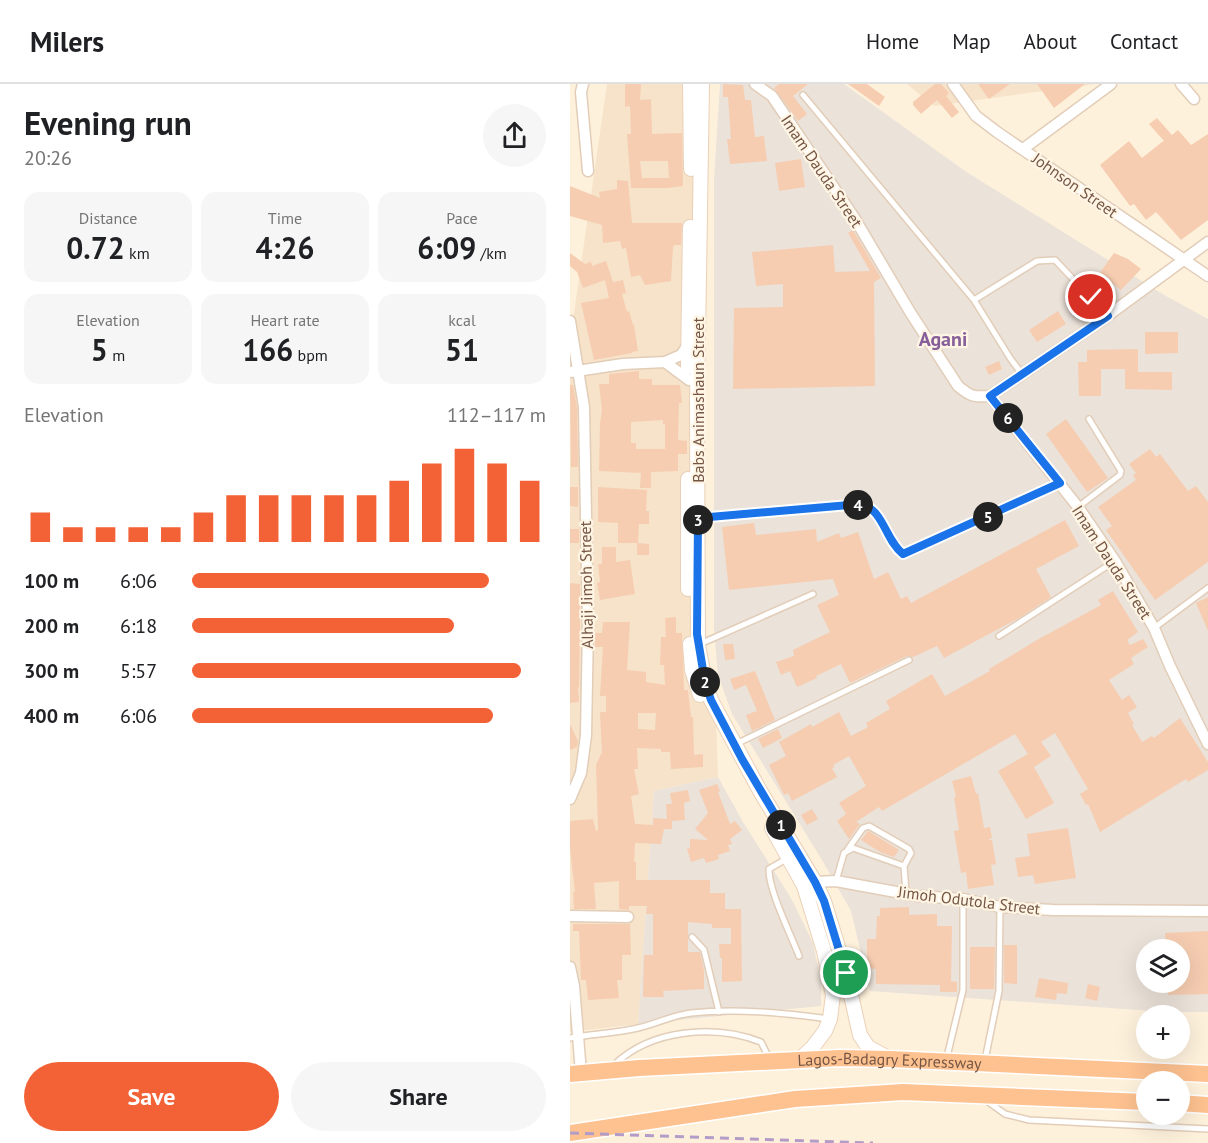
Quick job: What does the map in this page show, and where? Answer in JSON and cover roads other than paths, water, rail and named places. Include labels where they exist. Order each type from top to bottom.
[{"type":"highway","name":"Lagos-Badagry Expressway","points":[[576,1074],[770,1062],[890,1059],[1208,1074]]},
{"type":"highway","name":"Lagos-Badagry Expressway","points":[[573,1136],[795,1100],[903,1092],[1136,1102]]},
{"type":"highway","points":[[1190,1104],[1208,1105]]},
{"type":"main road","name":"Babs Animashaun Street","points":[[690,84],[688,380],[698,645],[711,700],[809,884],[830,977],[833,1005],[825,1031],[798,1061]]},
{"type":"main road","name":"Babs Animashaun Street","points":[[702,84],[698,284],[698,518],[693,540],[689,639],[696,684],[725,748],[789,857],[824,901],[846,973],[860,1035],[868,1047],[890,1059]]},
{"type":"street","points":[[582,84],[588,171]]},
{"type":"street","name":"Imam Dauda Street","points":[[755,84],[772,96],[855,219],[910,312],[958,386],[975,397],[990,396],[1078,507],[1115,561],[1154,628],[1208,744]]},
{"type":"street","name":"Johnson Street","points":[[953,84],[976,116],[1208,276]]},
{"type":"street","points":[[1023,149],[1111,84]]},
{"type":"street","points":[[1181,84],[1194,99]]},
{"type":"street","points":[[990,396],[1108,316],[1208,242]]},
{"type":"street","name":"Alhaji Jimoh Street","points":[[570,321],[575,370],[584,407],[587,712],[581,773],[570,799]]},
{"type":"street","points":[[575,370],[665,362],[681,355],[688,345]]},
{"type":"street","points":[[665,362],[688,380]]},
{"type":"street","name":"Jimoh Odutola Street","points":[[809,884],[836,881],[906,893],[963,899],[1000,907],[1053,910],[1208,911]]},
{"type":"street","points":[[570,916],[628,917]]},
{"type":"street","points":[[570,967],[574,986],[576,1074]]},
{"type":"lane","points":[[803,95],[974,300],[1022,374]]},
{"type":"lane","points":[[974,300],[1037,261],[1054,260],[1108,316]]},
{"type":"lane","points":[[1078,507],[1120,475],[1121,471],[1089,419]]},
{"type":"lane","points":[[698,518],[861,504],[876,512],[896,548],[903,554],[1060,483]]},
{"type":"lane","points":[[999,636],[1115,561]]},
{"type":"lane","points":[[1154,628],[1208,588]]},
{"type":"lane","points":[[698,645],[813,594]]},
{"type":"lane","points":[[734,745],[909,660]]},
{"type":"lane","points":[[836,881],[844,852],[848,850],[863,828],[869,826],[911,852],[904,866],[906,893]]},
{"type":"lane","points":[[848,850],[853,848],[904,866]]},
{"type":"lane","points":[[789,857],[769,869],[769,873],[799,956]]},
{"type":"lane","points":[[946,1061],[963,990],[963,899]]},
{"type":"lane","points":[[984,1063],[999,991],[1000,907]]},
{"type":"lane","points":[[692,937],[704,950],[720,1012]]},
{"type":"lane","points":[[574,1037],[641,1027],[689,1013],[780,1013],[830,1019]]},
{"type":"lane","points":[[608,1071],[626,1054],[670,1036],[688,1033],[721,1032],[747,1037],[761,1042],[770,1062]]},
{"type":"lane","points":[[976,1094],[1005,1114],[1029,1120],[1208,1128]]},
{"type":"railway","points":[[570,1133],[873,1143]]},
{"type":"district","name":"Agani","points":[[943,339]]}]
